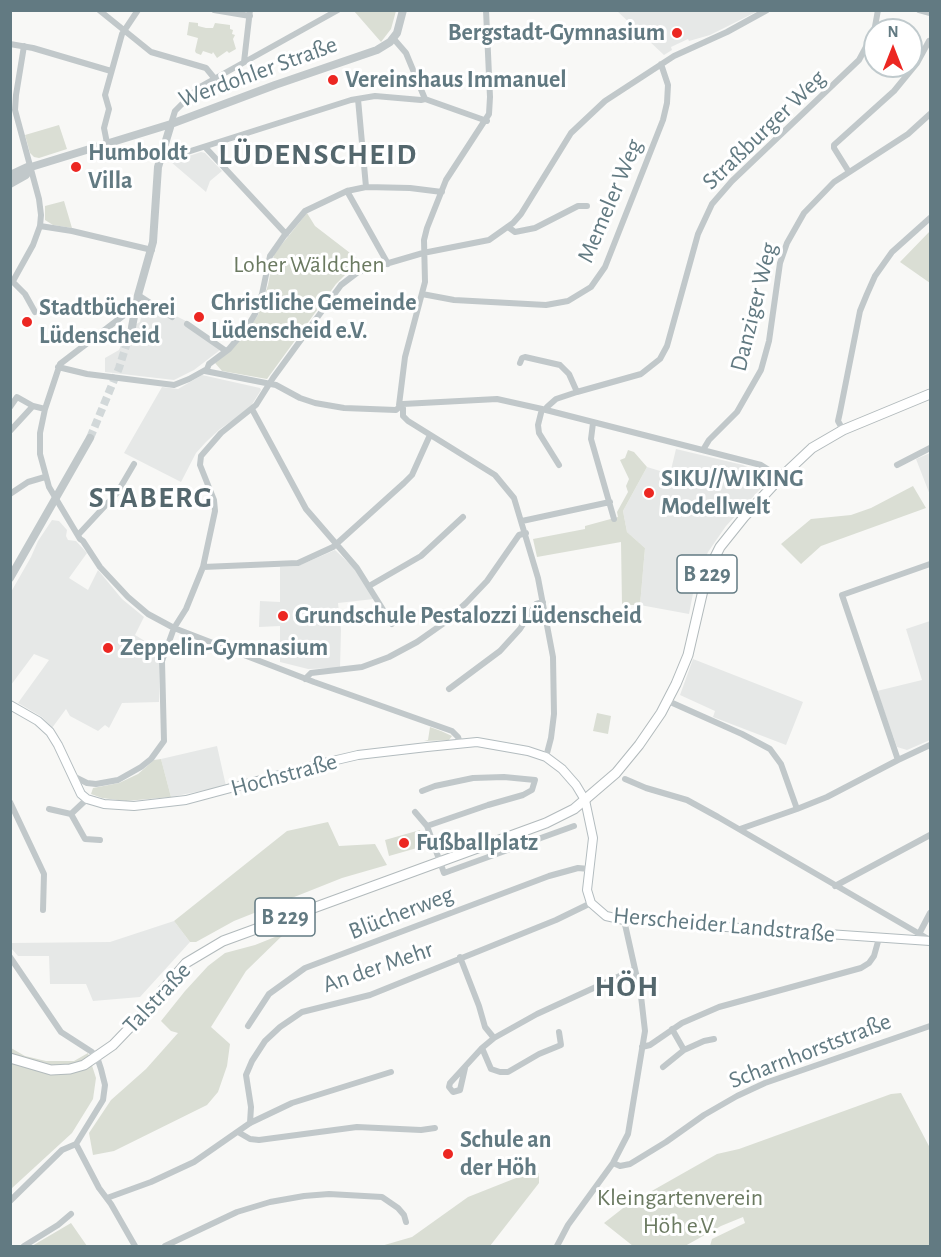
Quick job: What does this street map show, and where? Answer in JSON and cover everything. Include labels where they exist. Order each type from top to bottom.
[{"type":"main road","name":"B 229","points":[[585,801],[611,779],[639,746],[668,701],[687,655],[703,587],[715,556],[744,518],[780,477],[812,448],[843,430],[930,394]]},
{"type":"main road","points":[[10,705],[38,721],[50,732],[78,791],[87,799]]},
{"type":"main road","name":"Hochstraße","points":[[87,799],[119,806],[176,802],[199,798],[303,768],[347,758],[477,742],[528,750],[546,757],[572,779],[585,801]]},
{"type":"main road","name":"Talstraße","points":[[10,1058],[42,1068],[58,1070],[84,1065],[113,1045],[186,963],[223,941],[546,823],[585,801]]},
{"type":"main road","name":"Herscheider Landstraße","points":[[585,801],[593,838],[587,890],[591,903],[606,916],[624,920],[930,941]]},
{"type":"street","points":[[99,10],[151,52],[206,68],[215,79]]},
{"type":"street","points":[[107,143],[104,130],[109,109],[105,95],[124,32],[138,10]]},
{"type":"street","points":[[214,10],[250,13],[244,62]]},
{"type":"street","points":[[10,175],[27,167],[171,124],[175,111],[191,93],[338,10]]},
{"type":"street","points":[[403,10],[399,28],[393,38],[406,53],[425,99]]},
{"type":"street","points":[[486,10],[489,114],[487,121],[456,164],[442,192],[424,240],[426,275],[405,357],[400,406],[403,408],[403,416],[495,475],[514,498],[526,533],[552,645],[555,679],[552,731],[546,757]]},
{"type":"street","points":[[70,774],[87,783],[103,784],[118,780],[131,774],[151,759],[164,741],[162,661],[174,628],[183,615],[203,567],[215,509],[200,458],[203,451],[221,433],[252,410],[341,285],[358,273],[423,253],[489,240],[508,227],[528,205],[564,143],[579,124],[605,101],[661,64],[767,10]]},
{"type":"street","name":"Straßburger Weg","points":[[544,410],[556,399],[641,374],[660,359],[667,346],[698,234],[712,204],[732,181],[859,60],[874,32],[878,10]]},
{"type":"street","points":[[919,10],[930,13]]},
{"type":"street","name":"Werdohler Straße","points":[[132,327],[138,295],[152,250],[159,161],[171,124],[377,50],[393,38]]},
{"type":"street","points":[[849,172],[834,145],[894,92],[917,63],[929,40]]},
{"type":"street","points":[[10,44],[111,71]]},
{"type":"street","points":[[24,46],[15,95],[15,110],[39,198],[40,226],[28,256],[12,280],[25,294],[35,312]]},
{"type":"street","name":"Memeler Weg","points":[[422,294],[454,300],[546,305],[568,301],[591,287],[604,267],[663,120],[668,85],[661,64]]},
{"type":"street","points":[[159,161],[358,99],[375,96],[425,99],[487,121]]},
{"type":"street","points":[[358,99],[366,187]]},
{"type":"street","name":"Danziger Weg","points":[[703,450],[709,440],[737,412],[760,370],[769,341],[780,263],[794,228],[816,199],[849,172],[908,134],[930,114]]},
{"type":"street","points":[[205,147],[286,234]]},
{"type":"street","points":[[10,184],[26,175],[31,167]]},
{"type":"street","points":[[58,367],[87,374],[174,385],[204,370],[242,334],[252,320],[265,285],[270,256],[305,211],[347,191],[366,187],[410,188],[442,192]]},
{"type":"street","points":[[347,191],[388,264]]},
{"type":"street","points":[[508,227],[515,232],[535,228],[578,206],[588,206]]},
{"type":"street","points":[[843,430],[838,422],[856,327],[867,294],[875,276],[892,252],[930,218]]},
{"type":"street","points":[[40,226],[72,231],[152,250]]},
{"type":"street","points":[[138,295],[172,317]]},
{"type":"street","points":[[136,306],[67,357],[58,367],[45,409],[40,449],[45,477],[56,498],[78,536],[110,580],[148,614],[174,628],[452,731],[460,743]]},
{"type":"street","points":[[187,324],[226,351]]},
{"type":"street","points":[[520,363],[525,357],[560,365],[569,374],[577,392]]},
{"type":"street","points":[[204,370],[276,385],[300,398],[328,405],[396,410],[403,404],[497,399],[761,465],[780,477]]},
{"type":"street","points":[[10,407],[17,397],[33,406],[45,409]]},
{"type":"street","points":[[10,431],[33,406]]},
{"type":"street","points":[[252,410],[306,509],[357,568],[392,624]]},
{"type":"street","points":[[544,410],[538,425],[539,433],[559,465]]},
{"type":"street","points":[[593,423],[591,439],[614,519]]},
{"type":"street","points":[[203,567],[297,563],[336,544],[412,474],[430,435]]},
{"type":"street","points":[[10,578],[90,438]]},
{"type":"street","points":[[897,465],[930,448]]},
{"type":"street","points":[[78,536],[117,493],[134,464]]},
{"type":"street","points":[[10,494],[28,482],[45,477]]},
{"type":"street","points":[[522,521],[610,502]]},
{"type":"street","points":[[369,586],[421,556],[463,518]]},
{"type":"street","points":[[305,678],[311,673],[362,667],[389,657],[417,642],[461,608],[487,581],[519,535],[526,533]]},
{"type":"street","points":[[898,759],[842,595],[930,564]]},
{"type":"street","points":[[449,689],[503,649],[523,625],[536,604],[543,602]]},
{"type":"street","points":[[668,701],[770,749],[781,764],[797,809]]},
{"type":"street","points":[[740,829],[827,797],[898,759],[930,745]]},
{"type":"street","points":[[422,791],[473,778],[504,777],[535,780],[532,790],[523,795],[427,826]]},
{"type":"street","points":[[625,779],[687,801],[740,829],[930,941]]},
{"type":"street","points":[[71,814],[87,799]]},
{"type":"street","points":[[10,802],[44,874],[43,910]]},
{"type":"street","points":[[49,809],[71,814],[85,839],[100,840]]},
{"type":"street","points":[[415,812],[427,826],[440,863]]},
{"type":"street","name":"Talstraße","points":[[440,863],[444,873],[574,826]]},
{"type":"street","points":[[835,886],[930,835]]},
{"type":"street","name":"Blücherweg","points":[[248,1026],[269,994],[305,968],[549,876],[578,868],[589,869]]},
{"type":"street","name":"An der Mehr","points":[[250,1123],[248,1068],[265,1041],[302,1012],[370,995],[556,920],[591,903]]},
{"type":"street","points":[[919,934],[930,913]]},
{"type":"street","points":[[557,1246],[568,1226],[613,1163],[628,1134],[645,1031],[644,1015],[624,920]]},
{"type":"street","points":[[642,1047],[650,1046],[672,1029],[702,1013],[727,1004],[861,968],[874,956],[879,938]]},
{"type":"street","points":[[10,957],[61,1032],[97,1057],[105,1080],[104,1097],[76,1144],[62,1150],[10,1201]]},
{"type":"street","points":[[460,957],[479,1006],[484,1027],[494,1038]]},
{"type":"street","points":[[465,1068],[494,1038],[537,1014],[635,969]]},
{"type":"street","name":"Scharnhorststraße","points":[[613,1163],[620,1166],[630,1164],[705,1115],[756,1087],[930,1026]]},
{"type":"street","points":[[672,1029],[684,1050]]},
{"type":"street","points":[[482,1048],[491,1069],[508,1072],[538,1053],[561,1045],[559,1032]]},
{"type":"street","points":[[663,1067],[684,1050],[714,1039]]},
{"type":"street","points":[[108,1198],[166,1176],[194,1162],[250,1123],[292,1103],[391,1072]]},
{"type":"street","points":[[238,1132],[250,1139],[259,1140],[357,1128],[421,1130],[435,1128]]},
{"type":"street","points":[[76,1144],[99,1188],[108,1198],[135,1246]]},
{"type":"street","points":[[165,1246],[237,1212],[270,1202],[304,1196],[329,1194],[382,1197],[398,1208],[406,1222]]},
{"type":"street","points":[[24,1246],[71,1214]]},
{"type":"shaded area","name":"Bergstadt-Gymnasium","points":[[617,11],[758,11],[710,35],[689,41],[688,39],[671,47],[672,50],[664,55]]},
{"type":"shaded area","points":[[201,152],[205,153],[222,171],[210,181],[206,192],[171,162]]},
{"type":"shaded area","points":[[144,303],[164,316],[172,319],[174,315],[186,321],[220,350],[194,370],[174,380],[105,372],[105,358],[119,350],[127,329],[140,322]]},
{"type":"shaded area","points":[[202,375],[261,390],[245,412],[220,429],[196,453],[181,482],[124,453],[162,387],[178,389]]},
{"type":"shaded area","points":[[676,449],[743,465],[761,473],[766,479],[765,484],[726,526],[708,552],[695,583],[689,614],[640,605],[645,548],[627,532],[623,511],[647,467],[670,474]]},
{"type":"shaded area","points":[[930,453],[930,495],[916,459]]},
{"type":"shaded area","points":[[52,520],[59,521],[67,530],[68,540],[76,541],[87,553],[69,578],[88,590],[98,570],[122,599],[144,617],[135,635],[161,651],[159,702],[122,703],[109,728],[105,725],[98,731],[70,716],[66,709],[52,728],[42,717],[18,703],[49,660],[34,654],[11,685],[11,592]]},
{"type":"shaded area","name":"Grundschule Pestalozzi Lüdenscheid","points":[[335,550],[355,569],[374,599],[338,603],[341,630],[340,668],[308,669],[280,662],[280,626],[259,627],[260,601],[280,602],[280,567],[298,566]]},
{"type":"shaded area","points":[[930,621],[930,740],[907,750],[897,747],[877,691],[922,680],[906,629]]},
{"type":"shaded area","points":[[693,659],[803,702],[786,745],[713,717],[715,711],[680,695]]},
{"type":"shaded area","points":[[217,746],[226,786],[171,797],[161,759]]},
{"type":"shaded area","points":[[174,921],[190,942],[140,997],[93,1001],[86,984],[50,984],[49,956],[18,956],[11,948],[11,943],[110,942]]},
{"type":"green space","points":[[354,11],[396,11],[391,29],[381,42]]},
{"type":"green space","points":[[189,22],[198,23],[198,26],[206,28],[213,28],[215,23],[230,25],[230,29],[233,30],[232,34],[235,35],[233,39],[236,49],[229,53],[227,51],[217,58],[213,52],[212,54],[203,51],[201,55],[196,53],[198,38],[187,35]]},
{"type":"green space","points":[[59,125],[67,149],[39,158],[34,157],[30,153],[25,135]]},
{"type":"green space","points":[[64,201],[72,228],[53,225],[45,220],[45,206]]},
{"type":"green space","name":"Loher Wäldchen","points":[[307,213],[315,226],[367,266],[346,274],[336,284],[267,379],[222,371],[215,363],[244,336],[258,315],[268,285],[274,254]]},
{"type":"green space","points":[[930,231],[930,283],[900,262]]},
{"type":"green space","points":[[628,450],[634,452],[647,467],[623,511],[627,532],[645,548],[640,605],[622,605],[621,542],[537,557],[533,539],[585,529],[585,526],[618,517],[617,512],[628,492],[626,486],[629,479],[620,460],[625,458]]},
{"type":"green space","points":[[913,486],[926,508],[821,546],[801,564],[781,544],[811,519],[851,515],[871,508]]},
{"type":"green space","points":[[597,713],[611,716],[608,734],[593,731]]},
{"type":"green space","points":[[430,727],[452,736],[449,740],[424,741],[428,740]]},
{"type":"green space","points":[[161,759],[171,797],[126,801],[91,794],[93,788],[119,783],[138,774],[154,760]]},
{"type":"green space","points":[[328,822],[339,846],[375,844],[387,865],[342,878],[234,921],[196,942],[190,942],[174,921],[287,831]]},
{"type":"green space","name":"Fußballplatz","points":[[420,830],[424,846],[389,856],[385,840]]},
{"type":"green space","points":[[285,933],[246,971],[211,1027],[230,1044],[227,1066],[218,1092],[207,1105],[114,1151],[93,1155],[89,1133],[111,1100],[146,1069],[178,1033],[171,1031],[161,1021],[185,991],[208,966],[225,953],[255,945]]},
{"type":"green space","points":[[11,1048],[25,1056],[46,1061],[74,1061],[88,1053],[96,1078],[93,1099],[72,1133],[11,1189]]},
{"type":"green space","name":"Kleingartenverein Höh e.V.","points":[[901,1093],[930,1148],[930,1246],[710,1246],[712,1239],[745,1223],[743,1217],[685,1246],[633,1246],[604,1223],[627,1205],[717,1154],[739,1149],[891,1094]]},
{"type":"green space","points":[[539,1173],[539,1183],[490,1246],[381,1246],[412,1237],[468,1197],[516,1178]]},
{"type":"green space","points":[[71,1223],[87,1246],[32,1246]]},
{"type":"tunnel","points":[[90,438],[119,368],[132,327]]},
{"type":"place","name":"Bergstadt-Gymnasium","points":[[677,33]]},
{"type":"place","name":"Vereinshaus Immanuel","points":[[333,80]]},
{"type":"place","name":"Humboldt Villa","points":[[76,167]]},
{"type":"place","name":"Christliche Gemeinde Lüdenscheid e.V.","points":[[199,317]]},
{"type":"place","name":"Stadtbücherei Lüdenscheid","points":[[27,322]]},
{"type":"place","name":"SIKU//WIKING Modellwelt","points":[[649,493]]},
{"type":"place","name":"Grundschule Pestalozzi Lüdenscheid","points":[[283,616]]},
{"type":"place","name":"Zeppelin-Gymnasium","points":[[108,648]]},
{"type":"place","name":"Fußballplatz","points":[[404,843]]},
{"type":"place","name":"Schule an der Höh","points":[[448,1154]]},
{"type":"district","name":"LÜDENSCHEID","points":[[318,155]]},
{"type":"district","name":"STABERG","points":[[151,498]]},
{"type":"district","name":"HÖH","points":[[627,987]]}]
